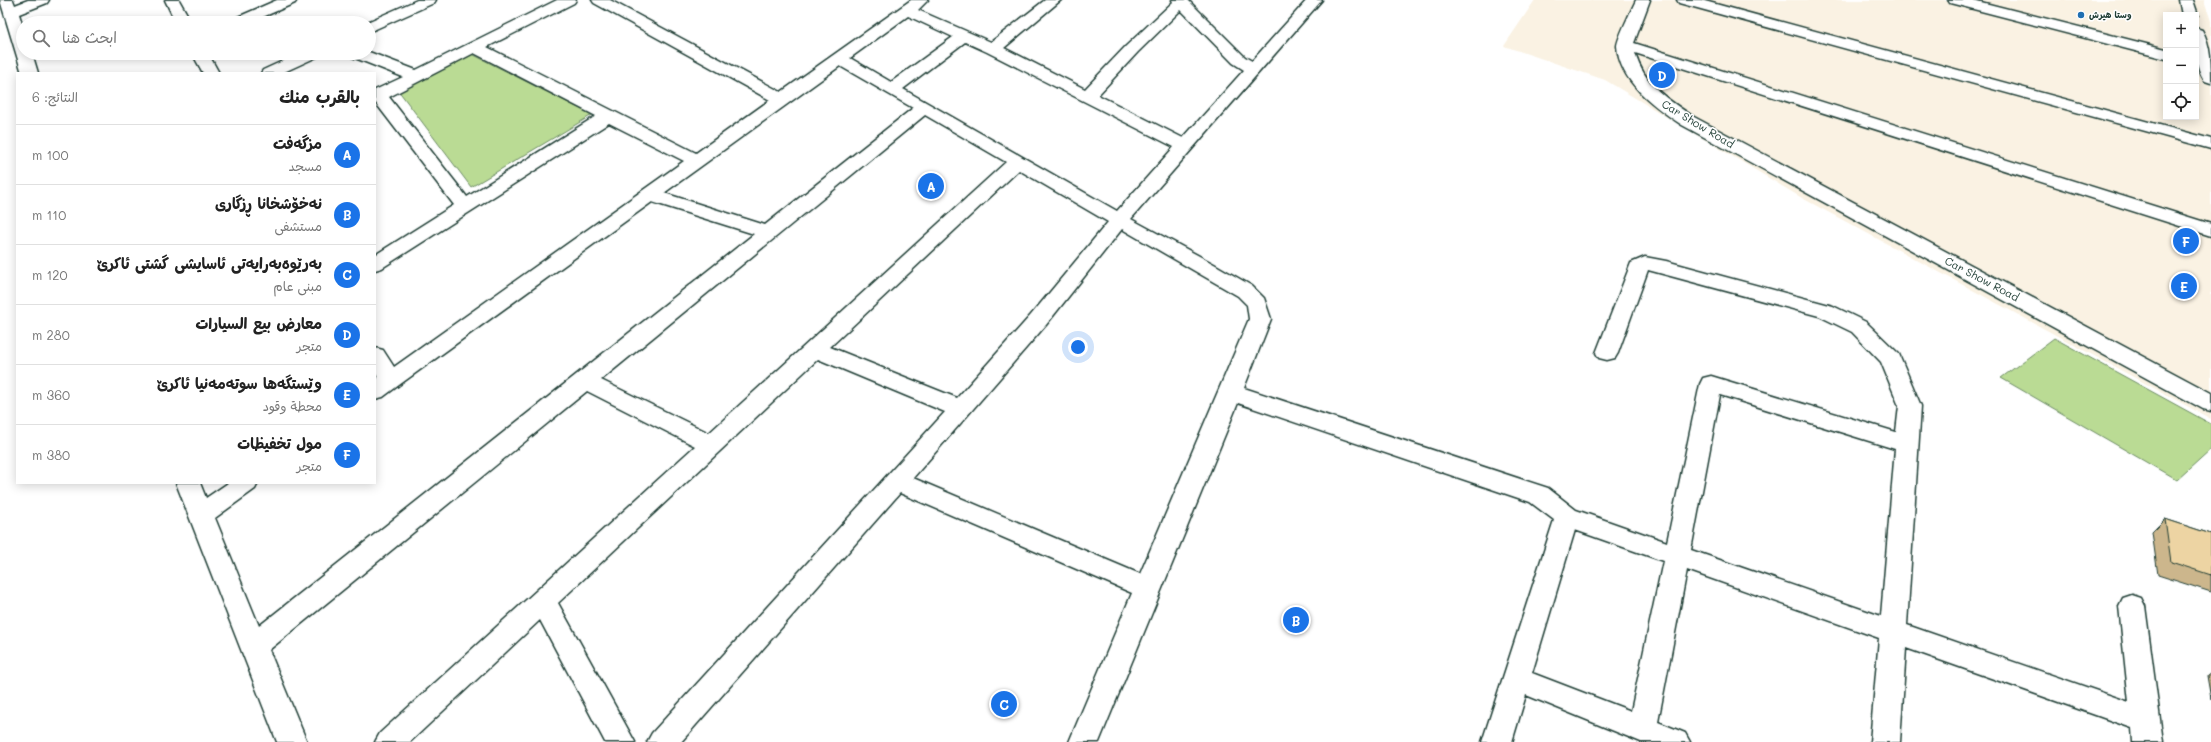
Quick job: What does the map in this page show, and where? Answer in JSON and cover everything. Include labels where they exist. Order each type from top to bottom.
[{"type":"street","points":[[16,28],[9,6],[42,0]]},
{"type":"street","points":[[172,0],[180,16]]},
{"type":"street","points":[[252,16],[290,0]]},
{"type":"street","points":[[376,25],[429,0]]},
{"type":"street","points":[[465,207],[377,96],[569,0]]},
{"type":"street","points":[[599,0],[783,100]]},
{"type":"street","points":[[376,359],[383,385],[921,0]]},
{"type":"street","points":[[993,49],[1054,0]]},
{"type":"street","points":[[662,742],[766,631],[1090,259],[1119,220],[1315,0]]},
{"type":"street","points":[[1642,0],[1625,45],[2211,230]]},
{"type":"street","points":[[1684,0],[2211,144]]},
{"type":"street","points":[[1955,0],[2029,13],[2163,53]]},
{"type":"street","points":[[2186,0],[2189,12]]},
{"type":"street","points":[[1088,97],[1132,49],[1180,1],[1239,60],[1253,68]]},
{"type":"street","points":[[906,10],[993,49],[1186,146]]},
{"type":"street","points":[[892,89],[964,36]]},
{"type":"street","name":"Car Show Road","points":[[1625,45],[1628,60],[1641,84],[1650,95],[1688,120],[2211,403]]},
{"type":"street","points":[[2199,46],[2204,68]]},
{"type":"street","points":[[474,47],[608,116],[698,160]]},
{"type":"street","points":[[840,59],[1017,162],[1213,272],[1245,291],[1257,303],[1260,319],[1231,392],[1147,588],[1084,742]]},
{"type":"street","points":[[26,60],[30,72]]},
{"type":"street","points":[[204,60],[210,72]]},
{"type":"street","points":[[271,72],[298,60]]},
{"type":"street","points":[[374,60],[416,76]]},
{"type":"street","points":[[253,646],[924,108]]},
{"type":"street","points":[[376,263],[608,116]]},
{"type":"street","points":[[390,742],[1017,162]]},
{"type":"street","points":[[650,194],[769,233]]},
{"type":"street","points":[[1607,353],[1638,267],[1645,263],[1666,267],[1826,311],[1859,327],[1891,358],[1910,406],[1885,742]]},
{"type":"street","points":[[814,349],[961,408]]},
{"type":"street","points":[[585,381],[712,444]]},
{"type":"street","points":[[1642,729],[1711,384],[1908,444]]},
{"type":"street","points":[[1231,392],[1539,495],[1567,517],[1893,632],[2147,731],[2132,606]]},
{"type":"street","points":[[896,481],[1147,588]]},
{"type":"street","points":[[188,484],[292,742]]},
{"type":"street","points":[[200,515],[245,484]]},
{"type":"street","points":[[1497,742],[1567,517]]},
{"type":"street","points":[[543,600],[620,742]]},
{"type":"street","points":[[1517,679],[1675,742]]},
{"type":"shaded area","points":[[1535,0],[2204,0],[2211,21],[2211,419],[1802,198],[1605,80],[1504,46]]},
{"type":"green space","points":[[472,54],[592,115],[471,187],[398,90]]},
{"type":"green space","points":[[2054,338],[2211,424],[2211,449],[2177,480],[2001,378]]},
{"type":"building","points":[[2165,519],[2211,534],[2211,575],[2171,562]]},
{"type":"place","name":"وستا هيرش","points":[[2081,15]]},
{"type":"place","name":"معارض بيع السيارات","points":[[1662,75]]},
{"type":"place","name":"مزگەفت","points":[[931,186]]},
{"type":"place","name":"مول تخفيظات","points":[[2186,241]]},
{"type":"place","name":"وێستگەها سوتەمەنیا ئاکرێ","points":[[2184,286]]},
{"type":"place","name":"نەخۆشخانا ڕزگاری","points":[[1296,620]]},
{"type":"place","name":"بەرێوەبەرایەتی ئاسایشی گشتی ئاکرێ","points":[[1004,704]]}]
